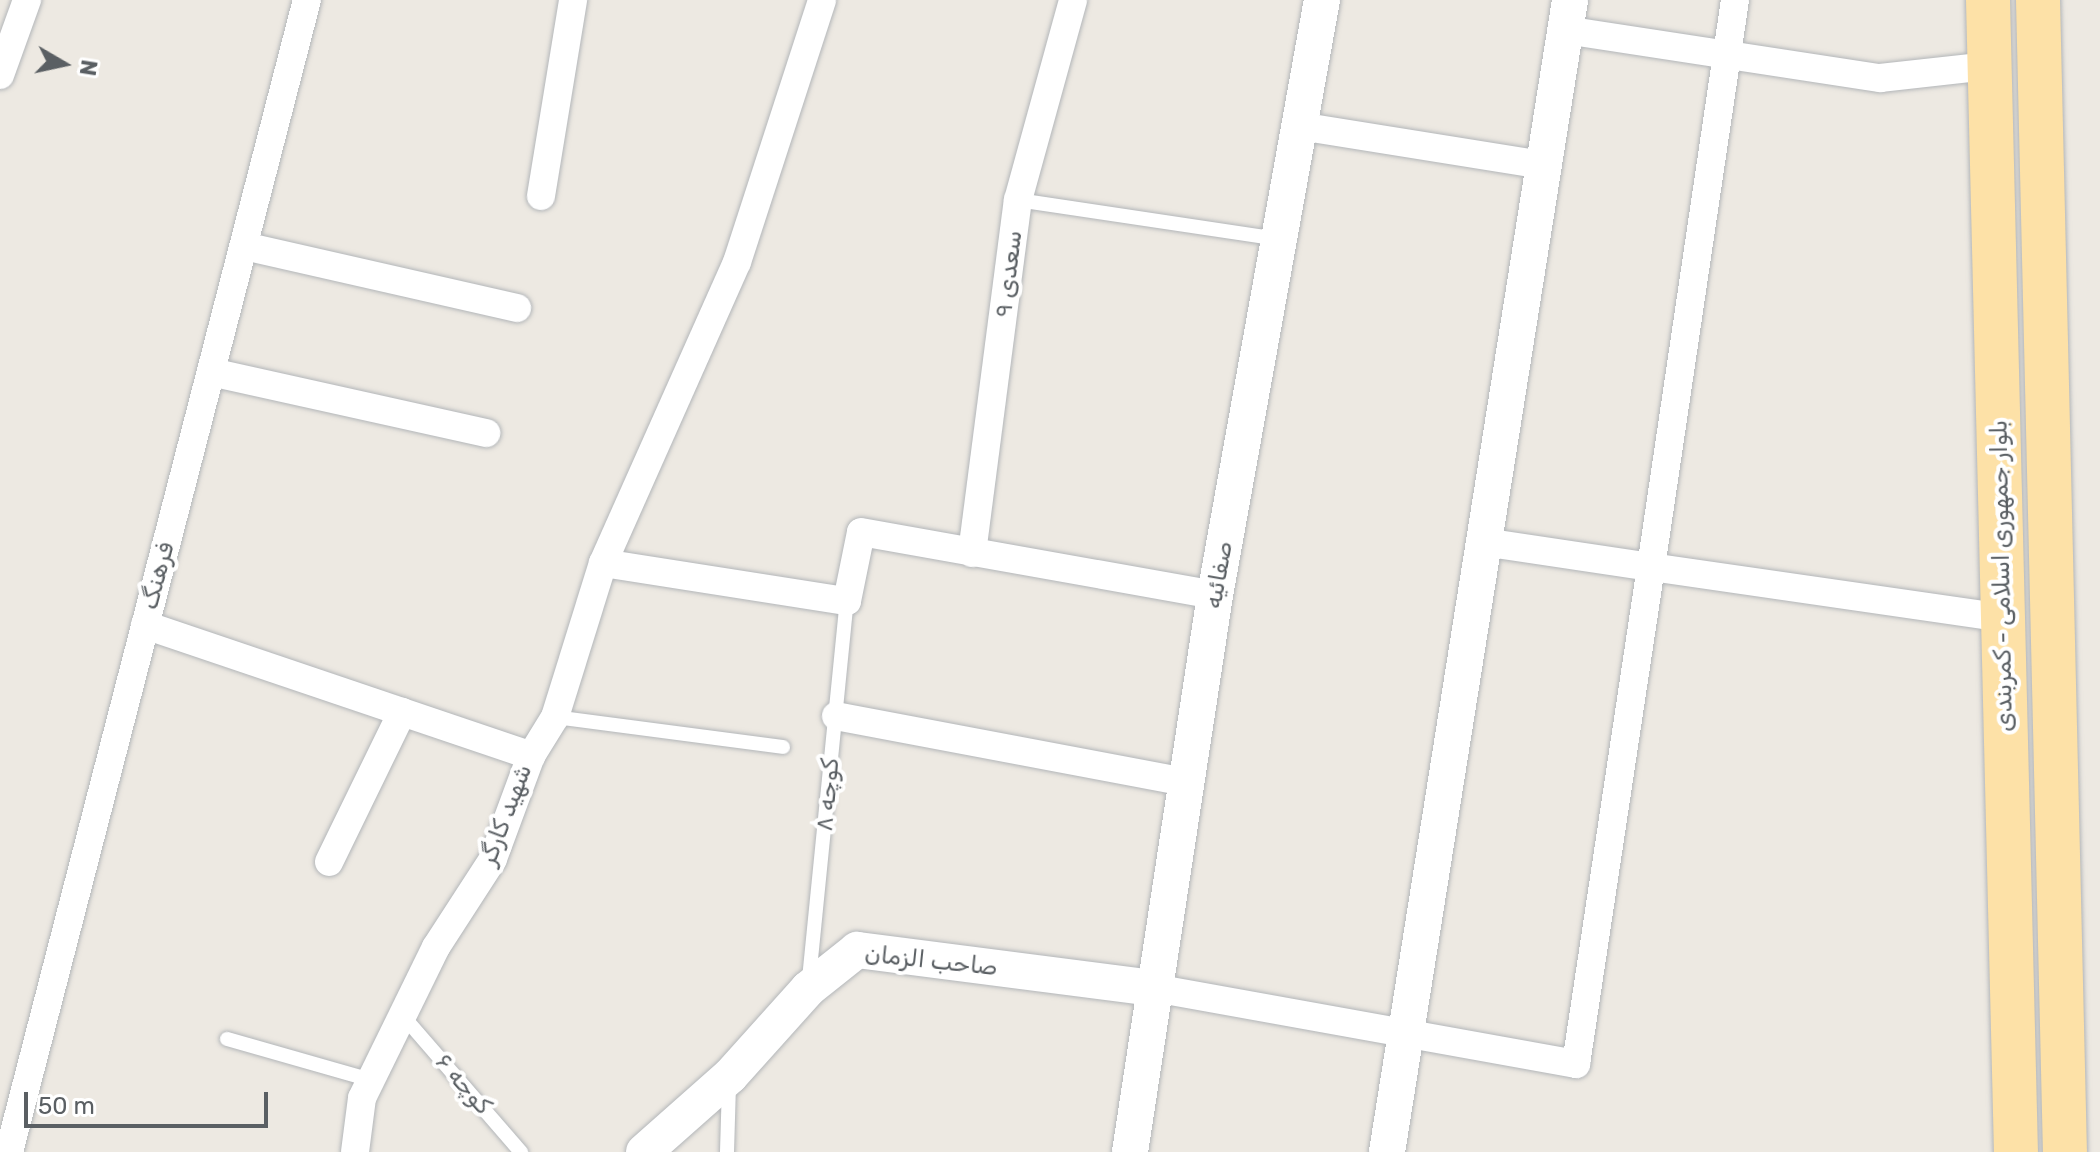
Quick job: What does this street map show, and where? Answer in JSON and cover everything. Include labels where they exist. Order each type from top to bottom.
[{"type":"main road","name":"بلوار جمهوری اسلامی - کمربندی","points":[[1988,0],[2016,1152]]},
{"type":"main road","name":"بلوار جمهوری اسلامی - کمربندی","points":[[2038,0],[2065,1152]]},
{"type":"main road","points":[[2008,826],[2057,823]]},
{"type":"street","points":[[0,75],[27,0]]},
{"type":"street","name":"فرهنگ","points":[[9,1152],[307,0]]},
{"type":"street","points":[[541,196],[573,0]]},
{"type":"street","points":[[531,756],[555,717],[603,563],[737,262],[822,0]]},
{"type":"street","name":"سعدی ۹","points":[[972,553],[1018,200],[1073,0]]},
{"type":"street","name":"صفائیه","points":[[1130,1152],[1215,595],[1322,0]]},
{"type":"street","points":[[1154,988],[1576,1064],[1735,0]]},
{"type":"street","points":[[1387,1152],[1568,15],[1727,54],[1880,78],[1989,66]]},
{"type":"street","points":[[1299,126],[1543,165]]},
{"type":"street","points":[[244,246],[517,308]]},
{"type":"street","points":[[211,372],[486,433]]},
{"type":"street","points":[[603,563],[847,601],[861,532],[1215,595]]},
{"type":"street","points":[[1483,542],[2003,618]]},
{"type":"street","name":"شهید کارگر","points":[[145,625],[531,756],[493,859],[436,947],[362,1098],[355,1152]]},
{"type":"street","points":[[329,862],[402,712]]},
{"type":"street","points":[[836,716],[1185,782]]},
{"type":"street","name":"صاحب الزمان","points":[[644,1152],[730,1076],[808,989],[857,950],[1154,988]]},
{"type":"lane","points":[[1018,200],[1279,239]]},
{"type":"lane","name":"کوچه ۸","points":[[808,989],[847,601]]},
{"type":"lane","points":[[555,717],[783,747]]},
{"type":"lane","name":"کوچه ۶","points":[[404,1017],[521,1152]]},
{"type":"lane","points":[[227,1039],[371,1080]]},
{"type":"lane","points":[[727,1152],[730,1076]]}]
